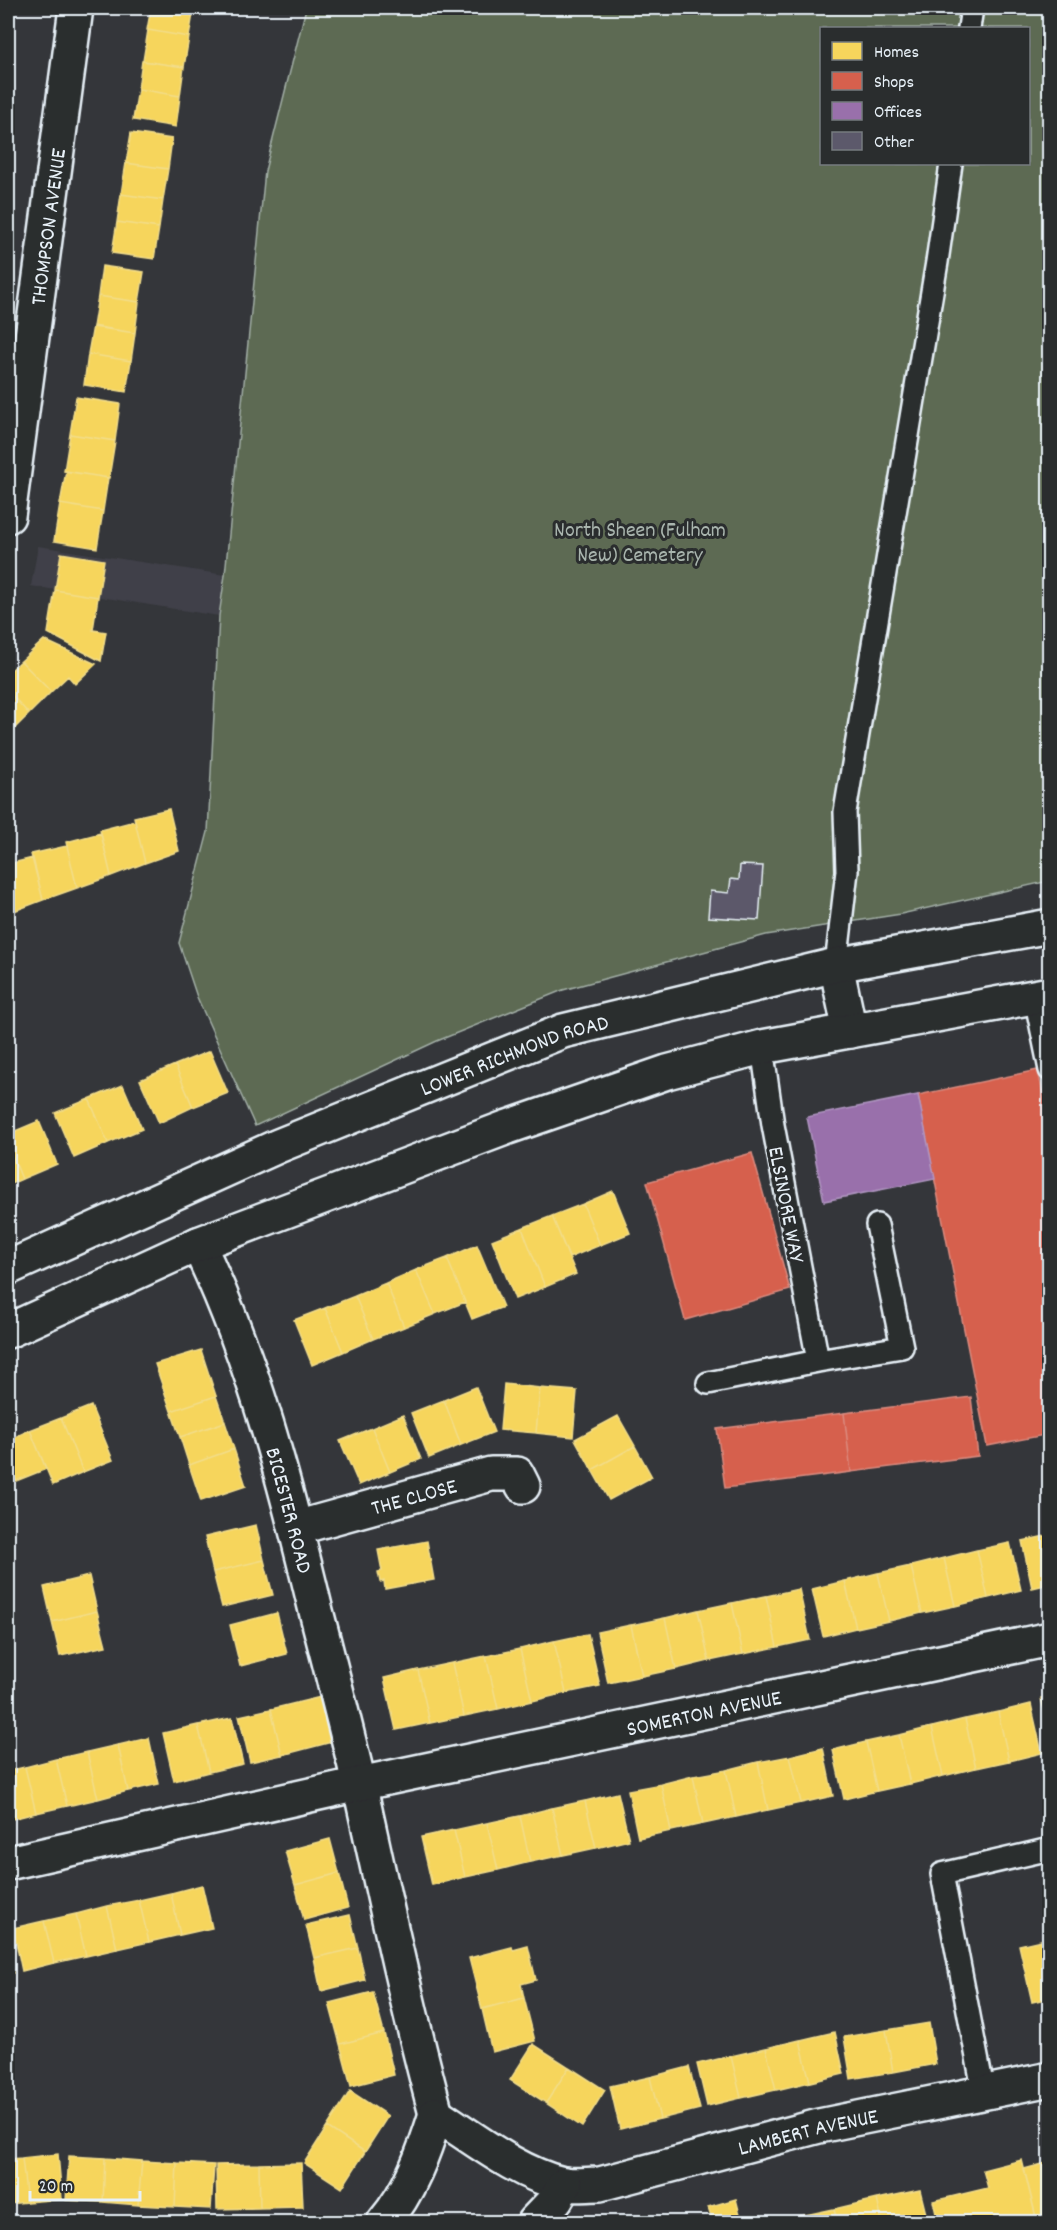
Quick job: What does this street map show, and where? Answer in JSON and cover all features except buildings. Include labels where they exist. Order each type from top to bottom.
[{"type":"main road","name":"THOMPSON AVENUE","points":[[8,516],[76,8]]},
{"type":"main road","name":"LOWER RICHMOND ROAD","points":[[8,1268],[278,1146],[563,1030],[836,964],[1050,926]]},
{"type":"main road","points":[[836,964],[850,1031]]},
{"type":"main road","points":[[8,1332],[198,1244],[519,1124],[667,1072],[762,1047],[1042,996]]},
{"type":"main road","name":"BICESTER ROAD","points":[[198,1244],[221,1293],[247,1360],[296,1528],[436,2114]]},
{"type":"main road","name":"THE CLOSE","points":[[296,1528],[491,1474],[517,1474],[523,1486]]},
{"type":"main road","name":"SOMERTON AVENUE","points":[[359,1784],[1050,1639]]},
{"type":"main road","points":[[8,1863],[359,1784]]},
{"type":"main road","name":"LAMBERT AVENUE","points":[[436,2114],[519,2166],[546,2179],[565,2184],[600,2184],[819,2126],[1050,2079]]},
{"type":"main road","points":[[384,2223],[403,2197],[429,2138],[436,2114]]},
{"type":"main road","points":[[534,2223],[556,2199],[565,2184]]},
{"type":"lane","points":[[969,27],[972,8]]},
{"type":"lane","points":[[836,964],[847,871],[845,812],[937,262],[951,165]]},
{"type":"lane","points":[[1042,996],[1050,1070]]},
{"type":"lane","name":"ELSINORE WAY","points":[[762,1047],[773,1125],[818,1361]]},
{"type":"lane","points":[[708,1383],[902,1347],[877,1225]]},
{"type":"lane","points":[[984,2094],[942,1874],[1050,1849]]},
{"type":"shaded area","points":[[38,546],[225,575],[219,616],[31,586]]},
{"type":"green space","name":"North Sheen (Fulham New) Cemetery","points":[[306,8],[1049,8],[1049,881],[901,914],[766,935],[563,990],[437,1041],[255,1126],[197,997],[179,943],[208,832],[219,616],[265,171]]}]
